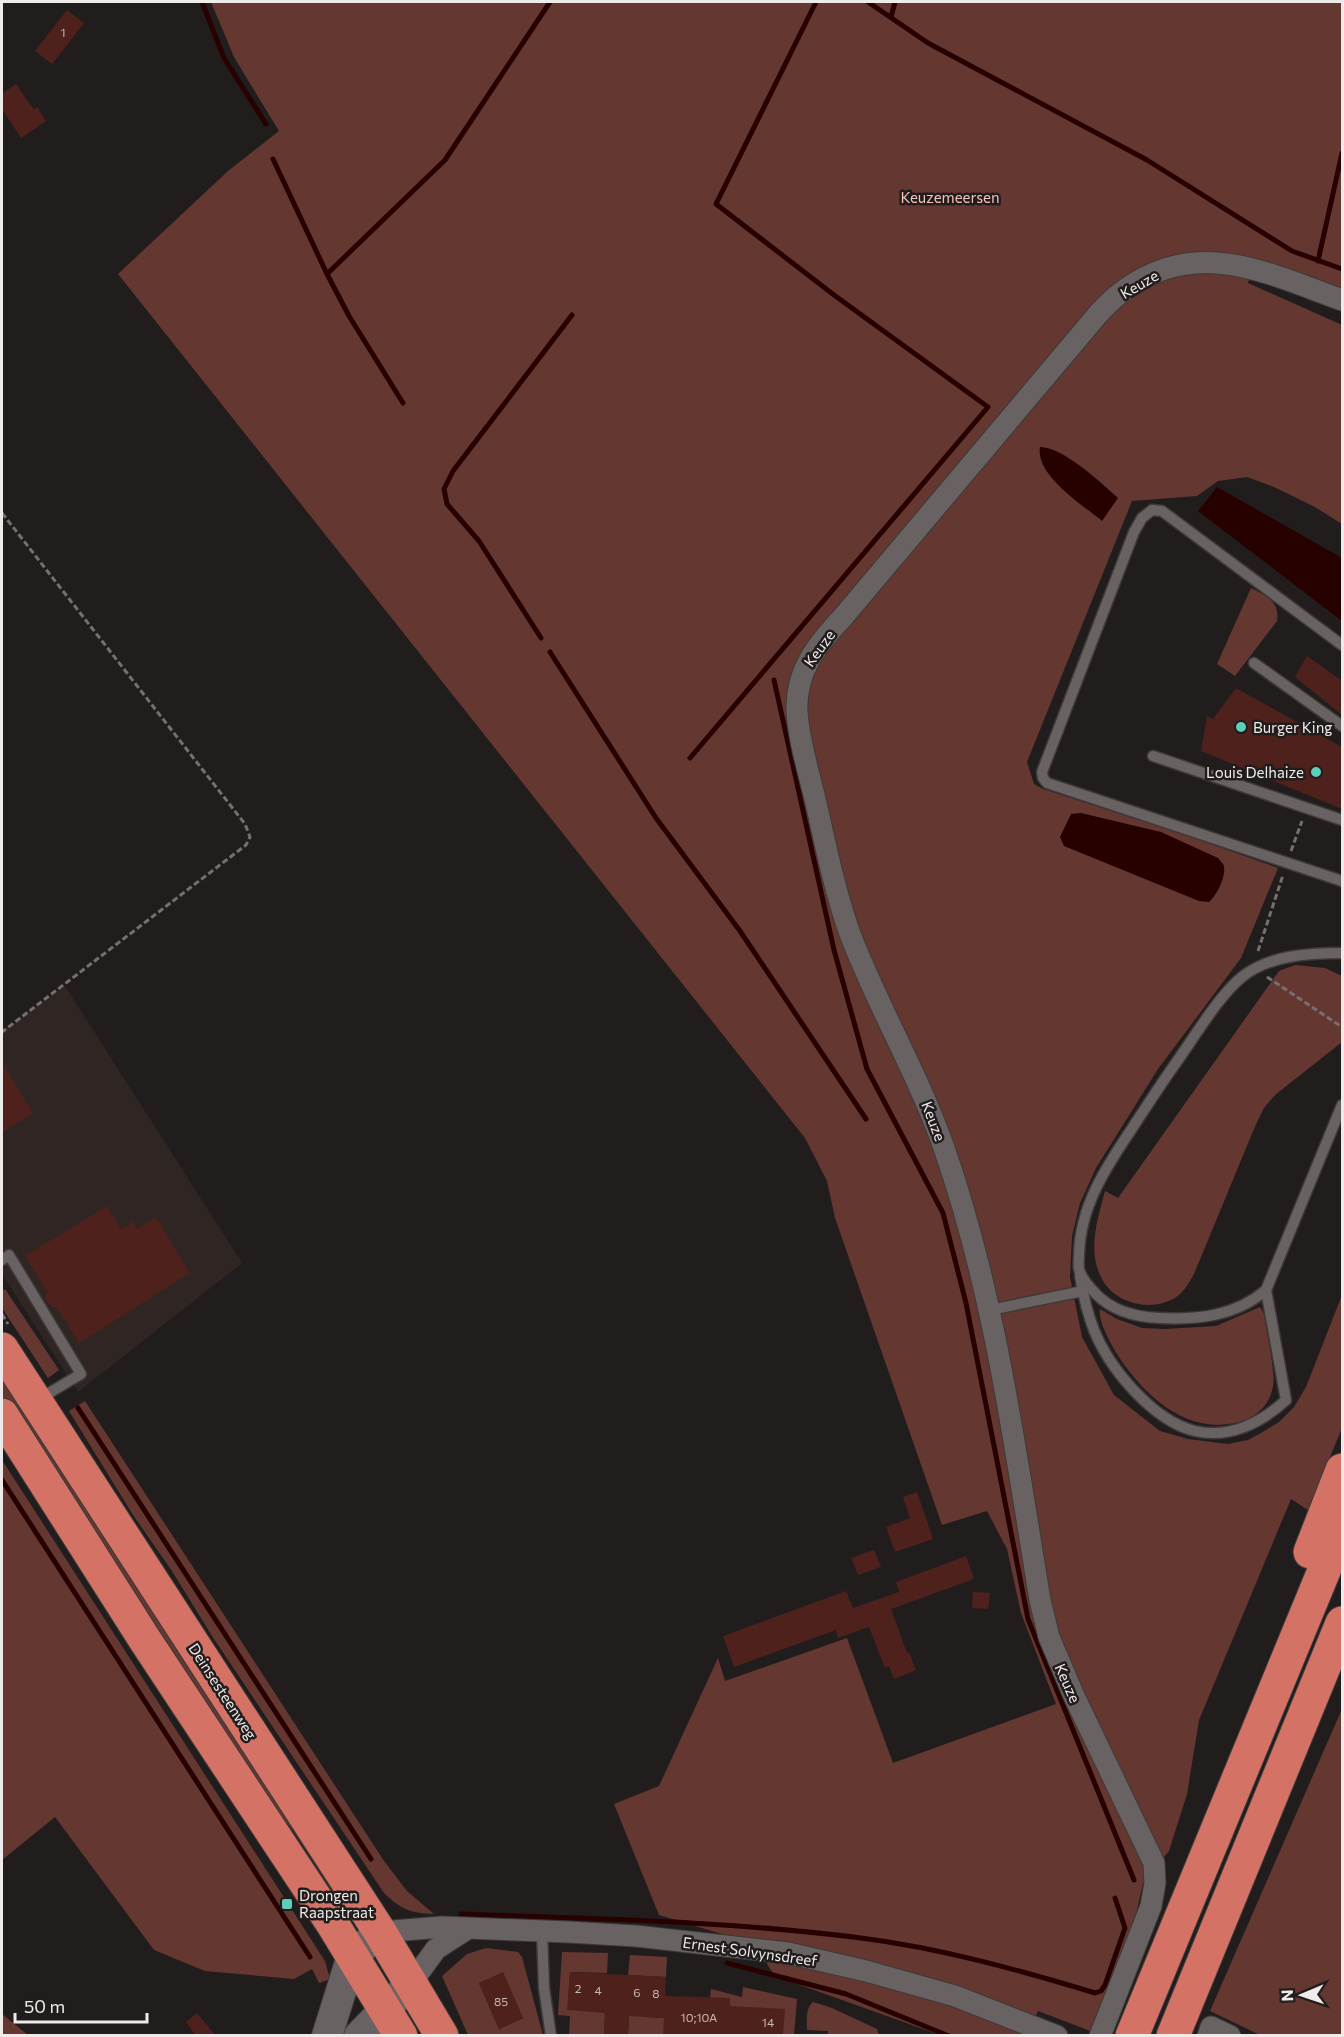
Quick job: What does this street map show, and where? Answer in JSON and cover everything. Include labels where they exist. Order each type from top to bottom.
[{"type":"highway","name":"Deinsesteenweg","points":[[2,1349],[380,1932],[412,1982],[442,2036]]},
{"type":"highway","points":[[2,1415],[393,2022]]},
{"type":"highway","points":[[1238,1780],[1303,1572],[1342,1470]]},
{"type":"highway","points":[[1132,2036],[1342,1527]]},
{"type":"highway","points":[[1173,2036],[1342,1623]]},
{"type":"street","name":"Keuze","points":[[1100,2036],[1151,1906],[1155,1883],[1154,1863],[1074,1696],[1049,1638],[1040,1600],[990,1310],[957,1185],[924,1094],[854,942],[836,885],[802,746],[797,714],[797,693],[803,669],[817,645],[1099,313],[1122,291],[1149,275],[1179,265],[1203,261],[1230,263],[1259,270],[1342,300]]},
{"type":"street","name":"Ernest Solvynsdreef","points":[[380,1932],[442,1927],[542,1931],[636,1936],[788,1953],[866,1971],[956,1996],[1057,2036]]},
{"type":"street","points":[[359,2036],[393,2022],[412,1982],[436,1949],[467,1929]]},
{"type":"street","points":[[327,2036],[352,1956],[380,1932]]},
{"type":"lane","points":[[1342,645],[1162,511],[1152,510],[1142,518],[1134,532],[1042,772],[1047,783],[1342,881]]},
{"type":"lane","points":[[1254,663],[1342,726]]},
{"type":"lane","points":[[1153,756],[1342,820]]},
{"type":"lane","points":[[1342,953],[1296,956],[1260,966],[1243,976],[1227,992],[1165,1079],[1104,1170],[1088,1206],[1079,1242],[1079,1270],[1094,1330],[1116,1370],[1132,1391],[1148,1404],[1193,1431],[1218,1433],[1237,1430],[1271,1414],[1286,1400],[1266,1290],[1342,1105]]},
{"type":"lane","points":[[2,1260],[9,1256],[81,1374],[36,1401]]},
{"type":"lane","points":[[1079,1270],[1092,1290],[1106,1304],[1124,1312],[1150,1318],[1209,1317],[1246,1304],[1266,1290]]},
{"type":"lane","points":[[990,1310],[1083,1291]]},
{"type":"lane","points":[[542,1931],[544,1988],[551,2036]]},
{"type":"path","points":[[2,513],[245,824],[250,837],[246,845],[2,1032]]},
{"type":"path","points":[[1306,808],[1258,951],[1260,966],[1270,980],[1342,1027]]},
{"type":"shaded area","points":[[1040,447],[1070,459],[1118,498],[1102,521],[1052,478],[1040,458]]},
{"type":"shaded area","points":[[1217,487],[1342,558],[1342,621],[1198,511]]},
{"type":"shaded area","points":[[1081,813],[1161,832],[1218,858],[1224,865],[1224,870],[1218,890],[1209,902],[1199,901],[1064,846],[1060,837],[1071,814]]},
{"type":"shaded area","points":[[65,986],[242,1263],[78,1392],[2,1274],[2,1031]]},
{"type":"green space","name":"Keuzemeersen","points":[[211,2],[1342,2],[1342,290],[1255,259],[1248,283],[1342,325],[1342,524],[1315,507],[1247,477],[1218,481],[1197,496],[1132,501],[1027,762],[1034,784],[1043,789],[1183,834],[1278,868],[1241,958],[1158,1069],[1096,1168],[1080,1203],[1072,1236],[1070,1277],[1082,1337],[1114,1395],[1160,1431],[1188,1439],[1228,1444],[1248,1440],[1279,1422],[1294,1407],[1306,1387],[1342,1295],[1342,1428],[1308,1510],[1291,1499],[1199,1720],[1187,1794],[1169,1851],[1143,1883],[1129,1945],[1093,2032],[1038,2011],[1028,2033],[1035,2035],[940,2035],[775,1976],[767,1964],[768,1944],[748,1942],[659,1915],[614,1804],[659,1786],[718,1658],[725,1681],[847,1638],[893,1763],[1056,1704],[1021,1613],[1007,1549],[987,1511],[942,1525],[835,1218],[827,1181],[805,1138],[118,274],[228,171],[279,131],[234,57]]},
{"type":"green space","points":[[1251,588],[1271,600],[1276,609],[1277,621],[1235,676],[1217,664]]},
{"type":"green space","points":[[1295,965],[1325,968],[1342,976],[1342,1042],[1275,1095],[1264,1108],[1194,1274],[1183,1291],[1173,1299],[1153,1305],[1132,1303],[1123,1299],[1107,1286],[1101,1277],[1095,1256],[1095,1234],[1105,1191],[1118,1198],[1279,971]]},
{"type":"green space","points":[[5,1289],[59,1370],[48,1378],[2,1308],[2,1291]]},
{"type":"green space","points":[[1260,1307],[1264,1314],[1274,1380],[1270,1397],[1262,1409],[1250,1418],[1219,1425],[1187,1418],[1158,1402],[1124,1365],[1104,1330],[1100,1314],[1100,1309],[1117,1319],[1142,1328],[1165,1329],[1216,1326]]},
{"type":"green space","points":[[2,1370],[352,1912],[348,1915],[294,1832],[252,1779],[2,1400]]},
{"type":"green space","points":[[85,1401],[384,1861],[407,1891],[434,1914],[407,1910],[384,1893],[212,1636],[69,1411]]},
{"type":"green space","points":[[2,1460],[325,1961],[330,1979],[319,1983],[312,1969],[294,1979],[205,1971],[154,1950],[55,1817],[2,1860]]},
{"type":"green space","points":[[1342,1709],[1342,2035],[1260,2035],[1210,2011]]},
{"type":"green space","points":[[486,1948],[518,1952],[522,1957],[543,2035],[468,2035],[442,1976],[467,1954]],"holes":[[[503,1973],[523,2018],[499,2029],[479,1983]]]},
{"type":"green space","points":[[562,1952],[608,1953],[607,1973],[570,1972],[568,2004],[605,2013],[604,2035],[569,2035],[570,2016],[558,2015]]},
{"type":"green space","points":[[630,1955],[667,1957],[666,1977],[628,1975]]},
{"type":"green space","points":[[743,1987],[797,1999],[794,2035],[729,2035],[730,1999],[710,1998],[711,1989],[742,1997]]},
{"type":"green space","points":[[813,2002],[832,2008],[877,2029],[879,2035],[828,2035],[828,2031],[807,2030],[808,2012]]},
{"type":"green space","points":[[626,2008],[645,2009],[645,2017],[664,2018],[664,2035],[628,2035],[629,2021]]},
{"type":"green space","points":[[2,2014],[28,2035],[2,2035]]},
{"type":"building","points":[[67,10],[84,23],[52,64],[35,51]]},
{"type":"building","points":[[16,84],[34,110],[37,107],[46,121],[21,138],[2,109],[2,94]]},
{"type":"building","points":[[1307,656],[1342,681],[1342,715],[1295,677]]},
{"type":"building","points":[[1236,688],[1342,747],[1342,809],[1201,751],[1207,716],[1213,719]]},
{"type":"building","points":[[2,1063],[33,1113],[2,1133]]},
{"type":"building","points":[[107,1206],[121,1229],[133,1222],[137,1229],[156,1217],[190,1273],[79,1343],[58,1309],[45,1299],[47,1291],[25,1256]]},
{"type":"building","points":[[917,1492],[933,1539],[895,1552],[886,1527],[910,1518],[903,1497]]},
{"type":"building","points":[[874,1550],[881,1567],[858,1575],[851,1558]]},
{"type":"building","points":[[966,1556],[974,1579],[891,1609],[907,1653],[909,1652],[916,1670],[894,1679],[889,1666],[885,1668],[869,1627],[838,1638],[836,1630],[734,1667],[723,1636],[846,1591],[853,1608],[899,1592],[896,1582]]},
{"type":"building","points":[[973,1592],[990,1593],[988,1609],[972,1608]]},
{"type":"building","points":[[503,1972],[523,2018],[499,2029],[479,1983]]},
{"type":"building","points":[[570,1972],[666,1977],[665,1996],[730,1998],[730,2006],[785,2009],[783,2036],[663,2036],[664,2018],[629,2016],[628,2036],[604,2036],[605,2013],[567,2010]]},
{"type":"building","points":[[197,2013],[216,2036],[196,2036],[186,2022]]},
{"type":"waterway","points":[[202,2],[224,58],[266,124]]},
{"type":"waterway","points":[[403,403],[349,316],[327,274],[445,160],[550,2]]},
{"type":"waterway","points":[[690,758],[988,407],[834,295],[716,204],[816,2]]},
{"type":"waterway","points":[[868,2],[928,43],[1147,160],[1292,251],[1342,269]]},
{"type":"waterway","points":[[891,17],[895,2]]},
{"type":"waterway","points":[[1318,261],[1342,153]]},
{"type":"waterway","points":[[273,159],[327,274]]},
{"type":"waterway","points":[[541,638],[479,541],[447,504],[444,489],[453,471],[572,315]]},
{"type":"waterway","points":[[550,652],[656,818],[740,931],[866,1119]]},
{"type":"waterway","points":[[774,680],[834,950],[867,1069],[943,1213],[966,1303],[1028,1619],[1134,1880]]},
{"type":"waterway","points":[[78,1408],[371,1859]]},
{"type":"waterway","points":[[2,1480],[310,1957]]},
{"type":"waterway","points":[[461,1914],[711,1924],[861,1938],[891,1942],[979,1961],[1095,1993],[1101,1991],[1105,1985],[1125,1928],[1115,1898]]},
{"type":"waterway","points":[[727,1963],[846,1994],[949,2036]]},
{"type":"place","name":"Burger King","points":[[1241,727]]},
{"type":"place","name":"Louis Delhaize","points":[[1316,772]]},
{"type":"place","name":"Drongen Raapstraat","points":[[287,1904]]}]
